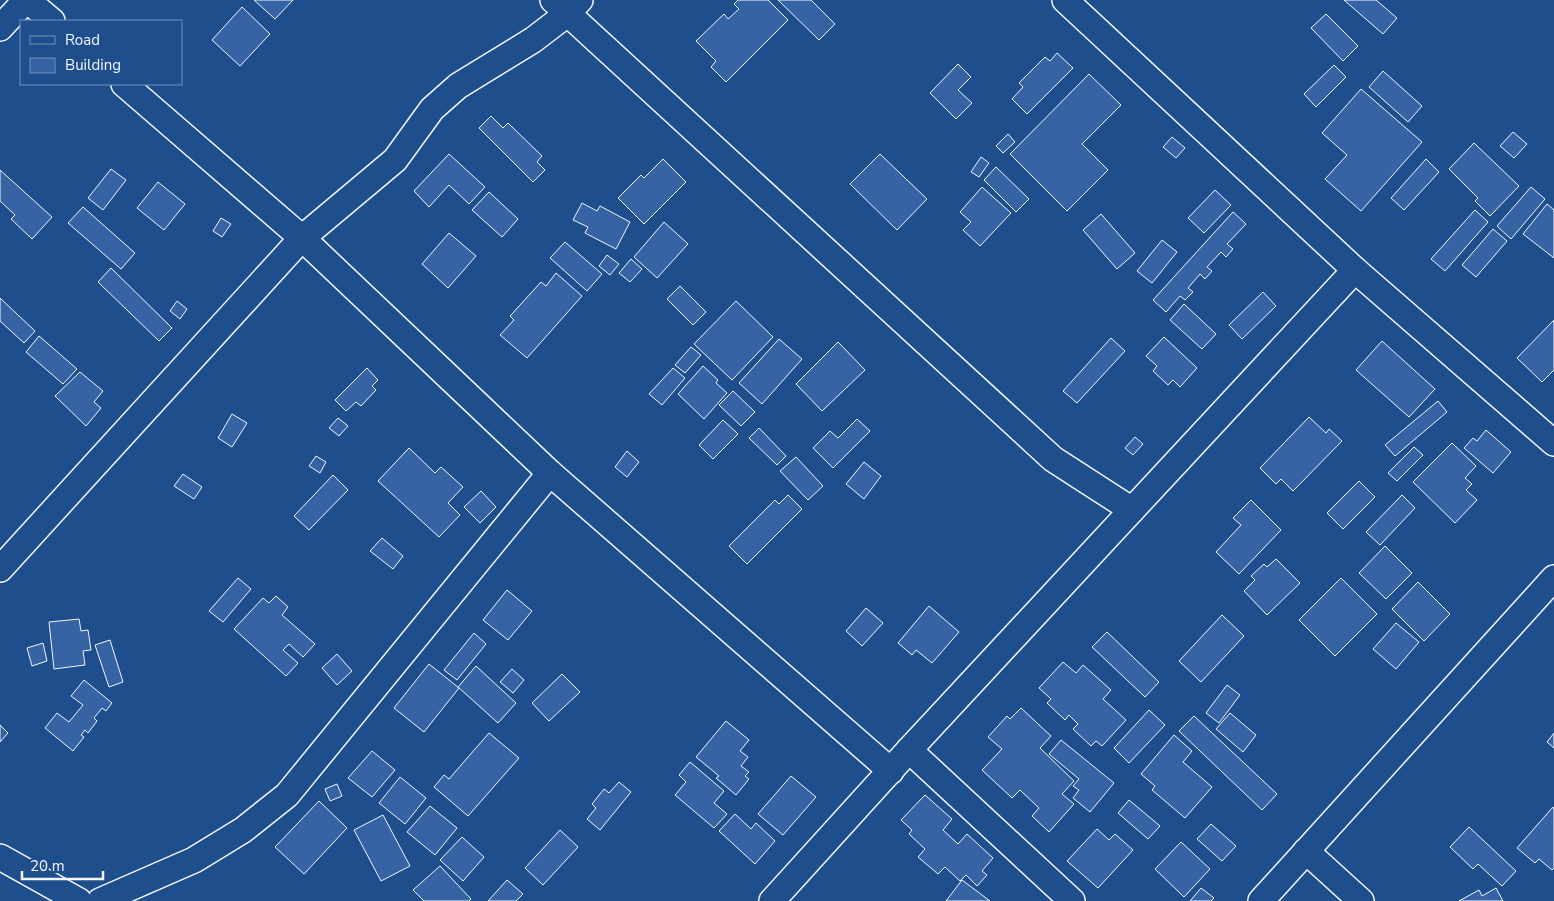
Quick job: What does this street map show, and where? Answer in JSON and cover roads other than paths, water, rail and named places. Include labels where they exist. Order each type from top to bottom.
[{"type":"street","points":[[0,28],[26,0],[51,20]]},
{"type":"street","points":[[1065,0],[1356,270],[1554,443]]},
{"type":"street","points":[[0,569],[302,238],[395,160],[432,109],[458,86],[532,40],[567,5],[1053,459],[1132,510]]},
{"type":"street","points":[[125,85],[302,238],[550,473],[891,771]]},
{"type":"street","points":[[772,901],[909,750],[1356,270]]},
{"type":"street","points":[[100,901],[194,860],[243,830],[287,795],[550,473]]},
{"type":"street","points":[[1261,901],[1554,578]]},
{"type":"street","points":[[909,750],[1072,901]]},
{"type":"street","points":[[1306,851],[1361,901]]},
{"type":"street","points":[[0,857],[79,901]]}]
